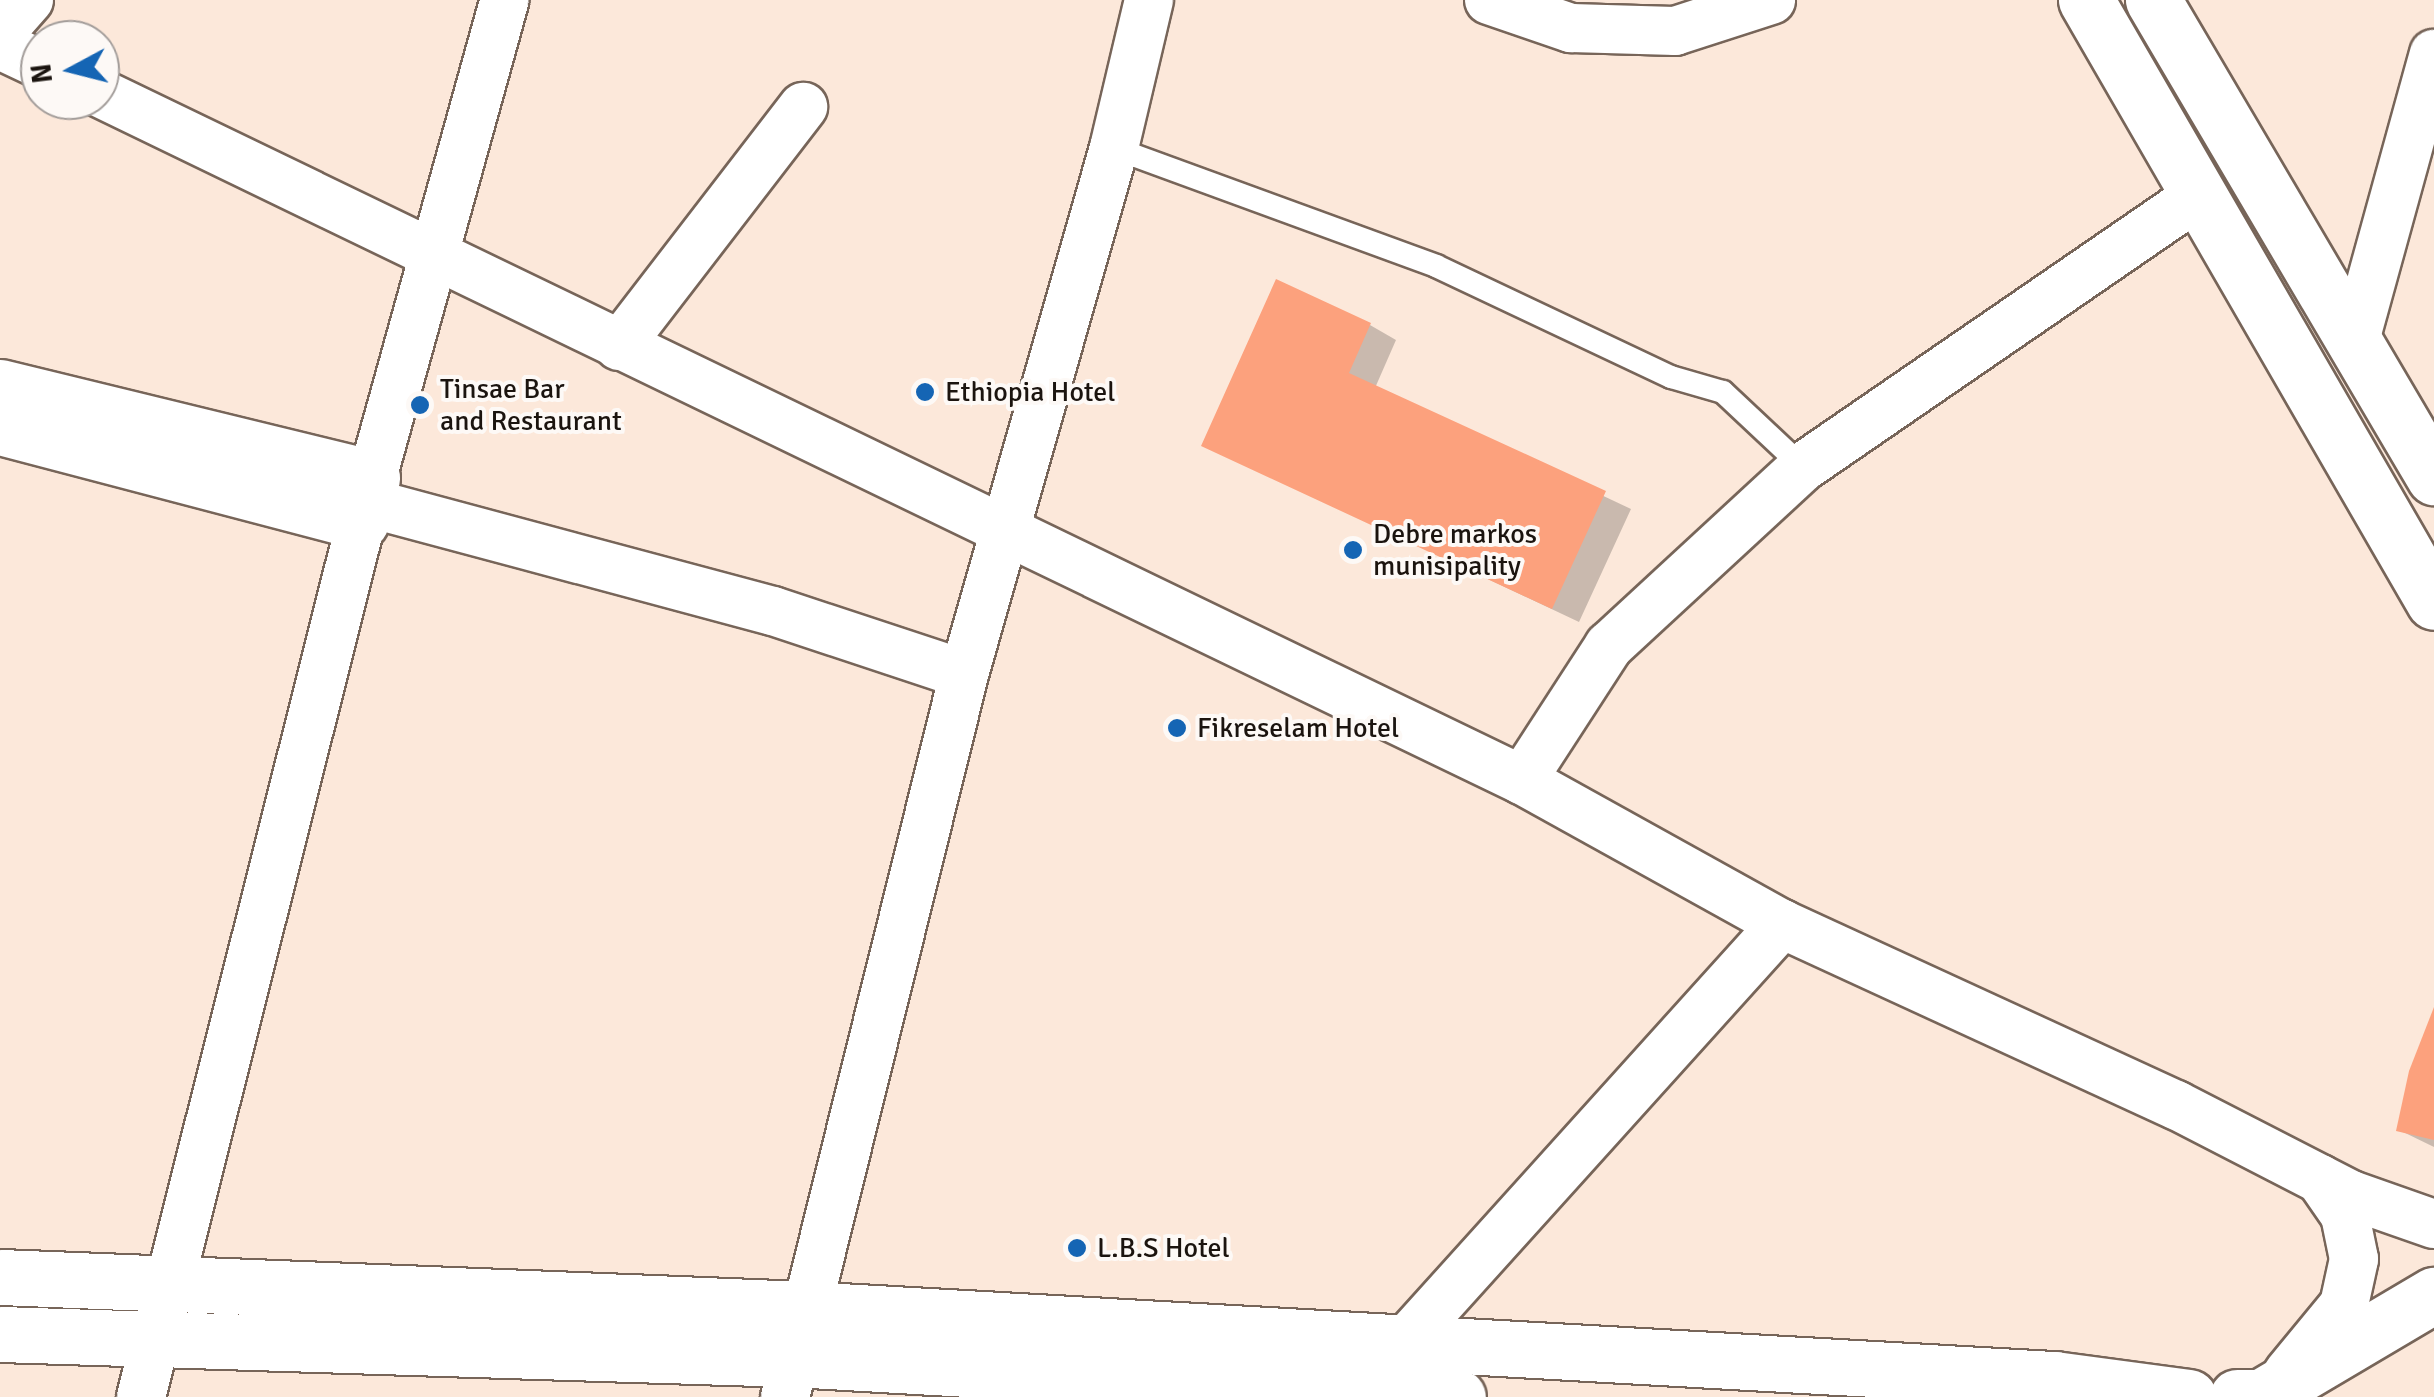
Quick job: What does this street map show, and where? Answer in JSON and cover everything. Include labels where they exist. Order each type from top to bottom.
[{"type":"main road","points":[[2086,0],[2434,602]]},
{"type":"main road","points":[[2152,0],[2434,477]]},
{"type":"main road","points":[[0,387],[367,500]]},
{"type":"main road","points":[[0,427],[367,500]]},
{"type":"main road","points":[[0,1277],[170,1284],[794,1355]]},
{"type":"main road","points":[[2261,1396],[2434,1295]]},
{"type":"main road","points":[[0,1334],[158,1341],[1400,1368],[1668,1379],[2054,1379],[2189,1397]]},
{"type":"main road","points":[[1400,1368],[1458,1397]]},
{"type":"street","points":[[0,33],[30,0]]},
{"type":"street","points":[[141,1397],[367,500],[505,0]]},
{"type":"street","points":[[794,1355],[964,674],[1114,148],[1149,0]]},
{"type":"street","points":[[1489,0],[1571,28],[1675,31],[1771,0]]},
{"type":"street","points":[[2354,344],[2434,54]]},
{"type":"street","points":[[120,103],[1522,780],[1782,924],[2176,1104],[2320,1179],[2434,1224]]},
{"type":"street","points":[[619,346],[803,107]]},
{"type":"street","points":[[1522,780],[1609,646],[1803,467],[2200,195]]},
{"type":"street","points":[[367,500],[773,610],[964,674]]},
{"type":"street","points":[[1400,1368],[1782,924]]},
{"type":"street","points":[[2261,1396],[2344,1305],[2354,1259],[2345,1215],[2320,1179]]},
{"type":"lane","points":[[1114,148],[1436,266],[1670,377],[1723,392],[1803,467]]},
{"type":"building","points":[[1276,279],[1371,323],[1349,373],[1606,491],[1552,609],[1201,446]]},
{"type":"building","points":[[2434,1007],[2434,1140],[2396,1131],[2409,1071]]},
{"type":"place","name":"Ethiopia Hotel","points":[[925,392]]},
{"type":"place","name":"Tinsae Bar and Restaurant","points":[[420,405]]},
{"type":"place","name":"Debre markos munisipality","points":[[1353,550]]},
{"type":"place","name":"Fikreselam Hotel","points":[[1177,728]]},
{"type":"place","name":"L.B.S Hotel","points":[[1077,1248]]}]
